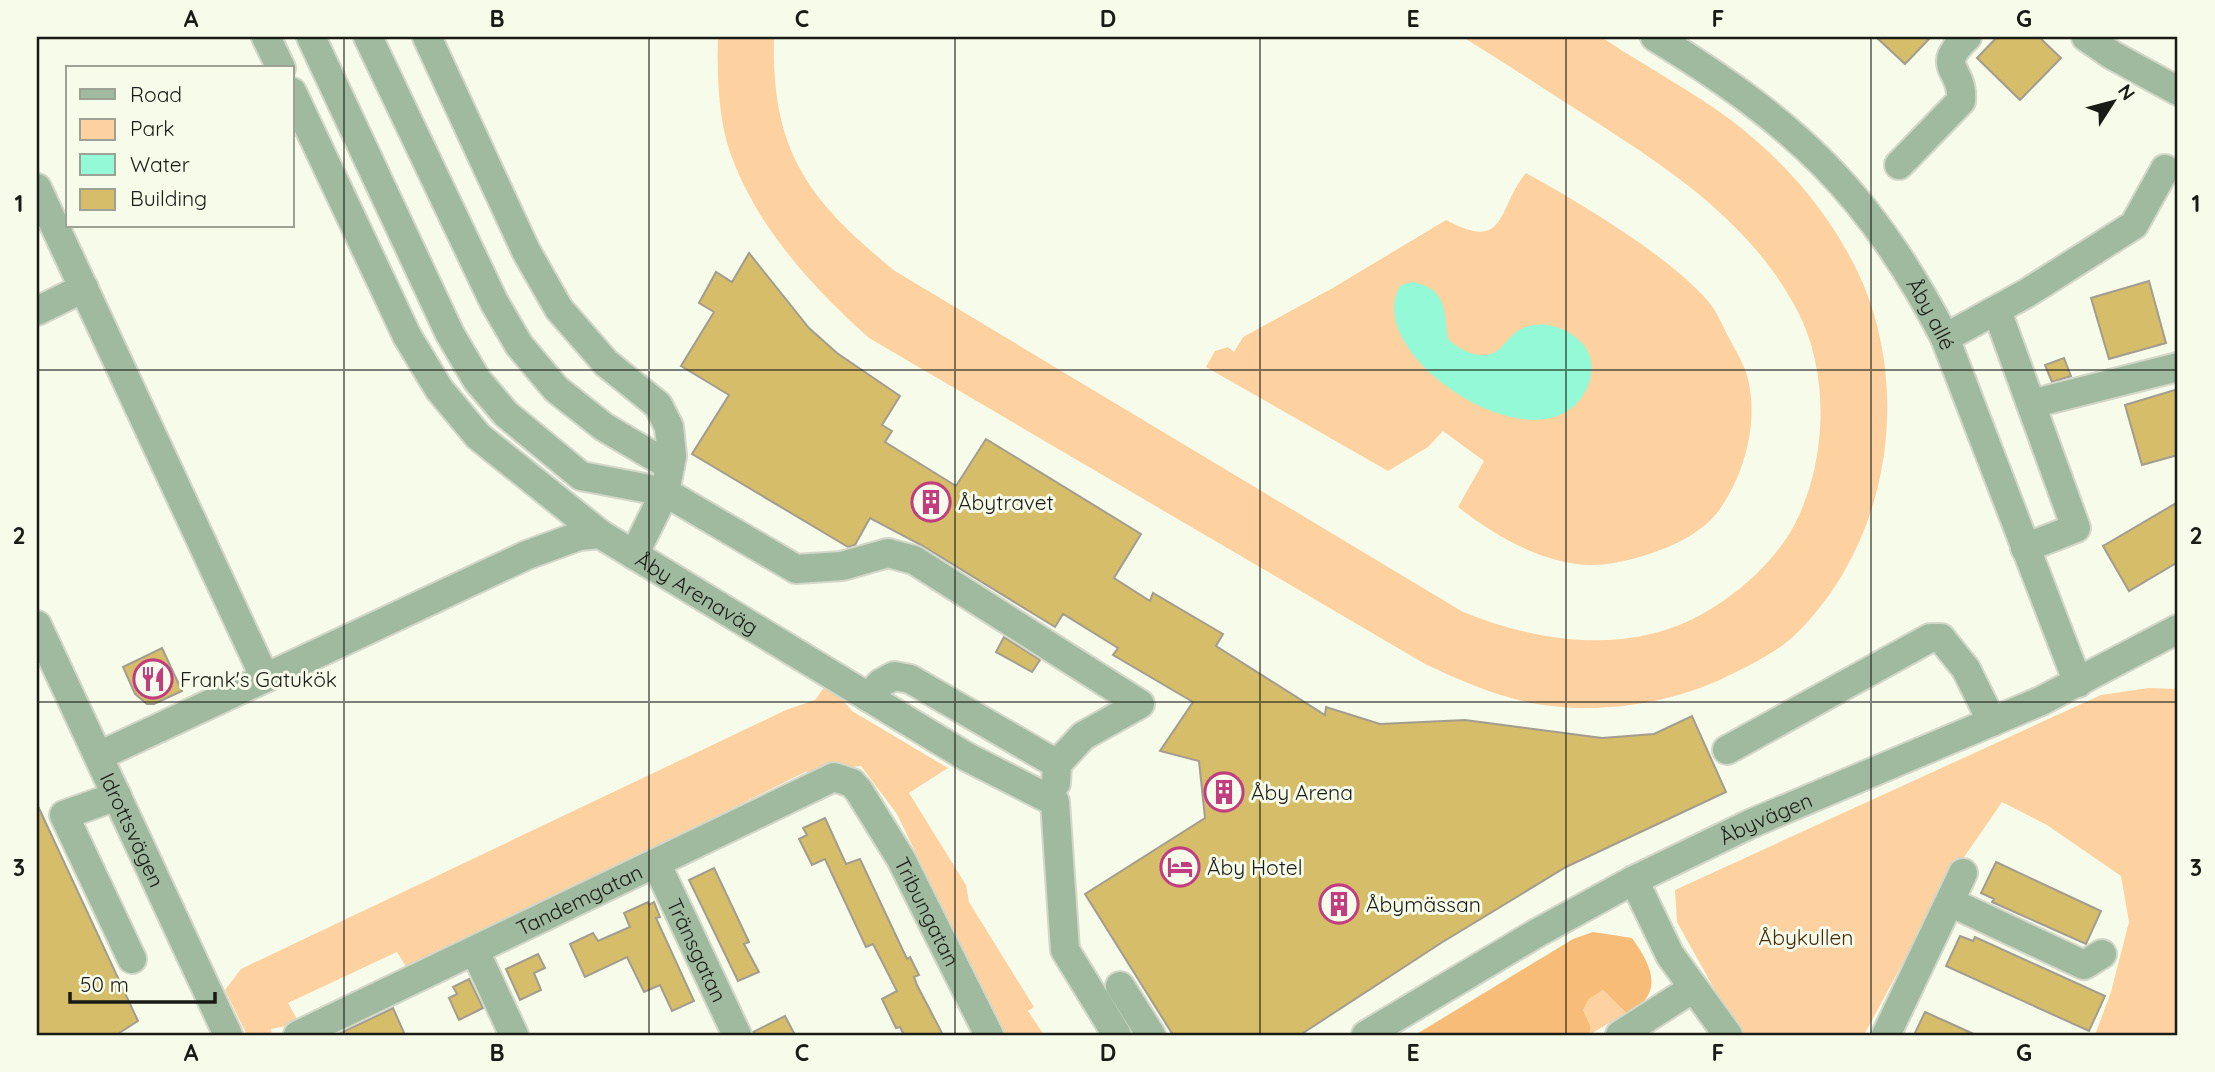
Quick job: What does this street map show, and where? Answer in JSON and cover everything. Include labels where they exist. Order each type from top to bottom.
[{"type":"street","points":[[266,37],[280,66]]},
{"type":"street","points":[[311,37],[450,334],[477,380],[506,414],[581,475],[667,479]]},
{"type":"street","points":[[368,37],[494,302],[519,345],[556,389],[667,479],[796,569],[842,566],[888,553],[914,560],[1140,704],[1083,736],[1057,764],[1055,802],[1065,950],[1117,1035]]},
{"type":"street","points":[[428,37],[533,263],[559,309],[606,363],[658,405],[669,427],[667,479],[634,555]]},
{"type":"street","name":"Åby allé","points":[[1655,37],[1752,99],[1831,168],[1860,201],[1890,243],[1922,294],[1945,338],[2078,683]]},
{"type":"street","points":[[1899,165],[1961,101],[1960,81],[1949,66],[1949,58],[1966,37]]},
{"type":"street","points":[[2086,37],[2112,55],[2178,91]]},
{"type":"street","name":"Åby Arenaväg","points":[[294,96],[407,336],[439,389],[478,436],[600,534],[786,650],[868,696],[967,757],[1055,802]]},
{"type":"street","points":[[1945,338],[1997,311],[2134,225],[2165,169]]},
{"type":"street","points":[[37,188],[265,678]]},
{"type":"street","points":[[37,311],[83,288]]},
{"type":"street","points":[[1997,311],[2076,528],[2025,548]]},
{"type":"street","points":[[2031,404],[2178,367]]},
{"type":"street","points":[[99,756],[527,555],[579,536],[600,534]]},
{"type":"street","name":"Idrottsvägen","points":[[37,625],[228,1035]]},
{"type":"street","name":"Åbyvägen","points":[[1366,1035],[1558,921],[1634,880],[1750,824],[2078,683],[2178,629]]},
{"type":"street","points":[[1727,750],[1930,638],[1941,638],[1961,661],[1992,722]]},
{"type":"street","points":[[868,696],[881,683],[894,676],[909,680],[1057,764]]},
{"type":"street","name":"Tandemgatan","points":[[298,1035],[657,865],[834,777],[852,783],[859,791]]},
{"type":"street","name":"Tribungatan","points":[[859,791],[901,859],[989,1035]]},
{"type":"street","points":[[117,796],[64,815],[132,959]]},
{"type":"street","name":"Tränsgatan","points":[[657,865],[737,1035]]},
{"type":"street","points":[[1886,1035],[1963,873]]},
{"type":"street","points":[[1634,880],[1670,955],[1728,1035]]},
{"type":"street","points":[[1950,902],[2084,965],[2102,954]]},
{"type":"street","points":[[475,951],[514,1035]]},
{"type":"street","points":[[1120,986],[1151,1035]]},
{"type":"street","points":[[1620,1035],[1684,994],[1695,992]]},
{"type":"green space","points":[[1589,36],[1605,40],[1702,100],[1752,137],[1797,181],[1817,205],[1851,258],[1864,286],[1878,330],[1886,376],[1887,423],[1882,469],[1870,514],[1852,557],[1828,597],[1790,640],[1762,659],[1722,679],[1676,696],[1601,708],[1551,706],[1501,695],[1438,670],[869,338],[806,276],[753,203],[729,149],[722,122],[718,37],[774,37],[775,77],[780,112],[788,143],[801,171],[818,197],[839,221],[895,271],[1463,612],[1543,635],[1598,640],[1653,634],[1679,625],[1727,599],[1757,574],[1781,546],[1803,506],[1818,451],[1820,422],[1820,393],[1809,337],[1780,281],[1735,227],[1655,161],[1463,37]]},
{"type":"green space","points":[[1526,173],[1622,231],[1691,284],[1714,309],[1744,367],[1749,385],[1751,423],[1743,462],[1727,498],[1717,513],[1701,528],[1681,541],[1650,554],[1616,563],[1584,565],[1559,561],[1528,550],[1499,535],[1458,507],[1484,461],[1443,431],[1428,447],[1388,471],[1206,367],[1215,351],[1228,347],[1234,352],[1243,337],[1331,289],[1446,220],[1480,232],[1491,229],[1498,222]]},
{"type":"green space","points":[[825,686],[836,692],[852,711],[948,768],[909,793],[966,885],[969,902],[1034,1007],[1028,1011],[1044,1035],[1004,1035],[897,814],[861,766],[805,772],[408,970],[397,952],[288,1003],[297,1019],[286,1026],[271,1029],[272,1035],[247,1035],[225,990],[241,969],[786,710],[815,700]]},
{"type":"green space","name":"Åbykullen","points":[[2149,688],[2178,689],[2178,1035],[2095,1035],[2111,992],[2129,922],[2121,876],[2047,825],[2002,802],[1943,888],[1864,1035],[1740,1035],[1677,922],[1675,890],[2101,695]]},
{"type":"green space","points":[[1603,990],[1626,1013],[1589,1035],[1591,1027],[1583,1010],[1589,999]]},
{"type":"shaded area","points":[[1593,932],[1632,938],[1649,968],[1651,984],[1645,1000],[1626,1013],[1603,990],[1589,999],[1583,1010],[1591,1027],[1589,1035],[1415,1035],[1573,939]]},
{"type":"water","points":[[1413,282],[1424,285],[1438,295],[1444,310],[1448,339],[1474,354],[1491,354],[1523,328],[1532,325],[1550,325],[1568,332],[1588,352],[1591,362],[1589,383],[1568,410],[1538,420],[1501,414],[1464,398],[1431,373],[1406,344],[1394,313],[1401,285]]},
{"type":"building","points":[[1876,37],[1931,37],[1905,64]]},
{"type":"building","points":[[1997,37],[2039,37],[2061,58],[2020,100],[1977,58]]},
{"type":"building","points":[[749,253],[809,328],[837,353],[900,396],[882,425],[892,431],[885,442],[956,486],[986,439],[1141,534],[1114,578],[1150,601],[1153,593],[1223,634],[1216,646],[1325,715],[1326,707],[1380,724],[1465,720],[1602,738],[1654,734],[1692,716],[1726,792],[1566,867],[1441,943],[1300,1035],[1173,1035],[1085,894],[1205,818],[1199,761],[1160,751],[1193,702],[1113,655],[1118,648],[1063,614],[1055,627],[923,546],[870,518],[855,545],[848,547],[692,454],[729,395],[681,366],[714,312],[699,303],[716,272],[732,282]]},
{"type":"building","points":[[2149,281],[2166,343],[2109,359],[2091,298]]},
{"type":"building","points":[[2064,358],[2071,376],[2052,382],[2045,365]]},
{"type":"building","points":[[2178,389],[2178,455],[2142,465],[2125,405]]},
{"type":"building","points":[[2178,502],[2178,562],[2129,591],[2103,546]]},
{"type":"building","points":[[1004,637],[1040,660],[1032,672],[996,652]]},
{"type":"building","name":"Frank's Gatukök","points":[[162,648],[182,691],[154,704],[147,704],[135,694],[123,667]]},
{"type":"building","points":[[37,804],[138,1021],[116,1035],[37,1035]]},
{"type":"building","points":[[825,818],[846,864],[860,859],[907,959],[910,957],[919,975],[914,977],[917,985],[943,1035],[904,1035],[900,1027],[896,1028],[882,999],[897,991],[873,944],[866,947],[825,859],[812,865],[799,839],[807,835],[803,828]]},
{"type":"building","points":[[1996,862],[2101,911],[2086,944],[1992,902],[1994,899],[1981,893]]},
{"type":"building","points":[[714,868],[749,942],[744,944],[759,972],[738,981],[689,880]]},
{"type":"building","points":[[648,902],[649,905],[654,902],[660,917],[656,918],[694,1001],[672,1011],[660,985],[644,992],[627,957],[585,977],[570,944],[593,933],[598,941],[630,927],[624,913]]},
{"type":"building","points":[[1960,936],[1973,941],[1975,937],[2105,996],[2089,1031],[1946,966]]},
{"type":"building","points":[[538,954],[545,968],[534,973],[541,990],[520,1000],[506,969]]},
{"type":"building","points":[[469,979],[483,1008],[459,1020],[449,998],[457,994],[453,987]]},
{"type":"building","points":[[393,1008],[405,1035],[336,1035],[383,1013]]},
{"type":"building","points":[[1925,1012],[1945,1021],[1976,1035],[1914,1035]]},
{"type":"building","points":[[785,1016],[795,1035],[753,1035],[753,1032]]},
{"type":"place","name":"Åbytravet","points":[[931,502]]},
{"type":"place","name":"Frank's Gatukök","points":[[153,679]]},
{"type":"place","name":"Åby Arena","points":[[1224,792]]},
{"type":"place","name":"Åby Hotel","points":[[1180,867]]},
{"type":"place","name":"Åbymässan","points":[[1339,904]]}]
